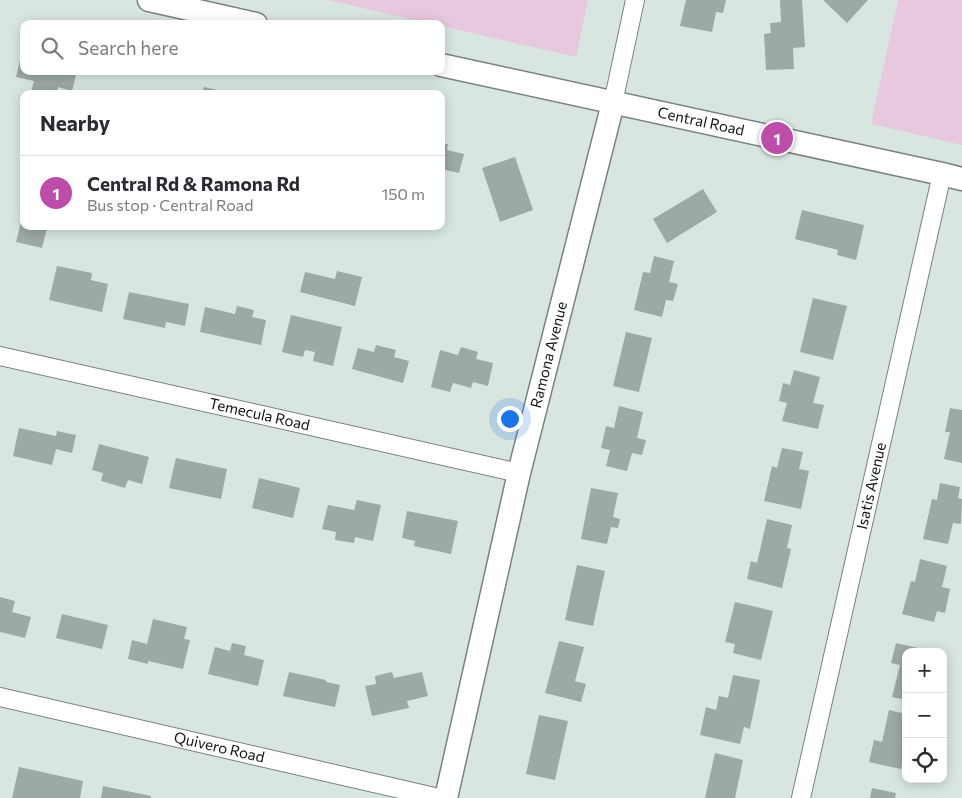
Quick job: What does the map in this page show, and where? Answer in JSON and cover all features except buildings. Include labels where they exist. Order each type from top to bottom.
[{"type":"street","points":[[149,0],[238,20]]},
{"type":"street","name":"Ramona Avenue","points":[[446,798],[519,474],[613,103],[635,0]]},
{"type":"street","name":"Central Road","points":[[445,66],[952,177]]},
{"type":"street","name":"Isatis Avenue","points":[[801,798],[952,177]]},
{"type":"street","name":"Temecula Road","points":[[0,356],[519,474]]},
{"type":"street","name":"Quivero Road","points":[[0,697],[439,798]]},
{"type":"shaded area","points":[[328,0],[588,0],[576,57],[445,27],[445,20],[414,20]]},
{"type":"shaded area","points":[[898,0],[962,0],[962,145],[871,124]]},
{"type":"place","name":"Central Rd & Ramona Rd","points":[[777,138]]}]
